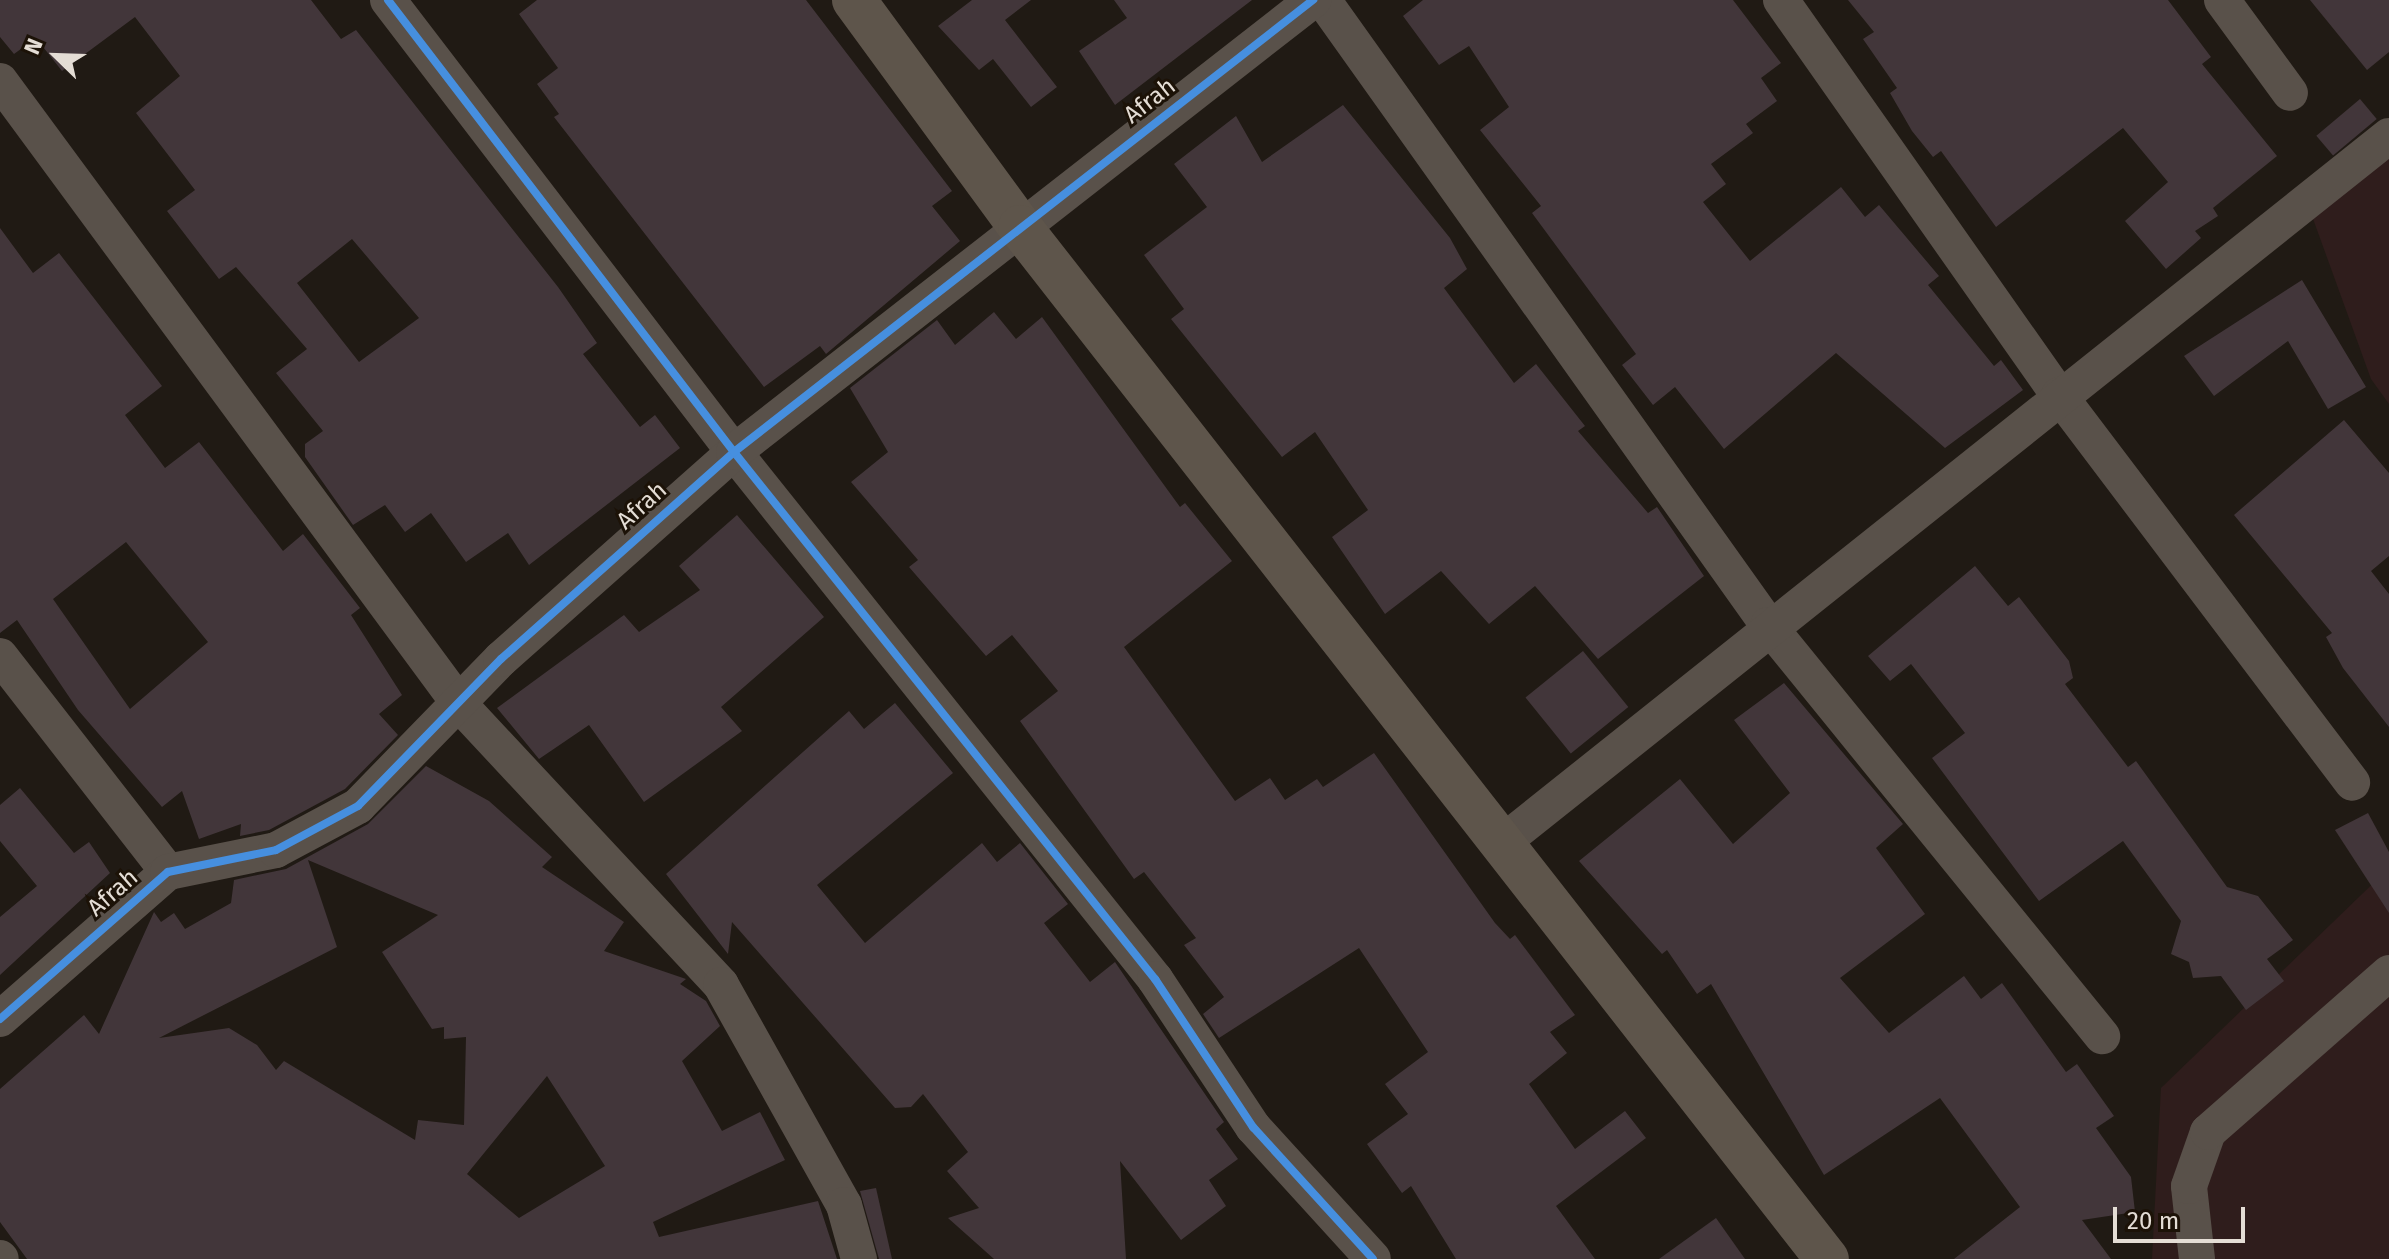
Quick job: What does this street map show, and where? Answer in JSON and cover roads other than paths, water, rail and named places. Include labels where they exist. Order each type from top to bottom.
[{"type":"main road","points":[[854,0],[1020,227],[1827,1259]]},
{"type":"street","points":[[388,0],[734,452],[1155,979],[1253,1127],[1373,1259]]},
{"type":"street","name":"Afrah","points":[[0,1019],[168,872],[276,850],[317,831],[358,806],[461,706],[501,659],[734,452],[1313,0]]},
{"type":"street","points":[[1323,0],[1768,625],[2102,1036]]},
{"type":"street","points":[[1781,0],[2059,395],[2352,783]]},
{"type":"street","points":[[2222,0],[2290,93]]},
{"type":"street","points":[[0,81],[461,706],[721,985],[844,1205],[859,1259]]},
{"type":"street","points":[[1503,842],[1768,625],[2389,136]]},
{"type":"street","points":[[0,656],[168,872]]},
{"type":"street","points":[[2197,1259],[2189,1186],[2208,1132],[2389,973]]}]
